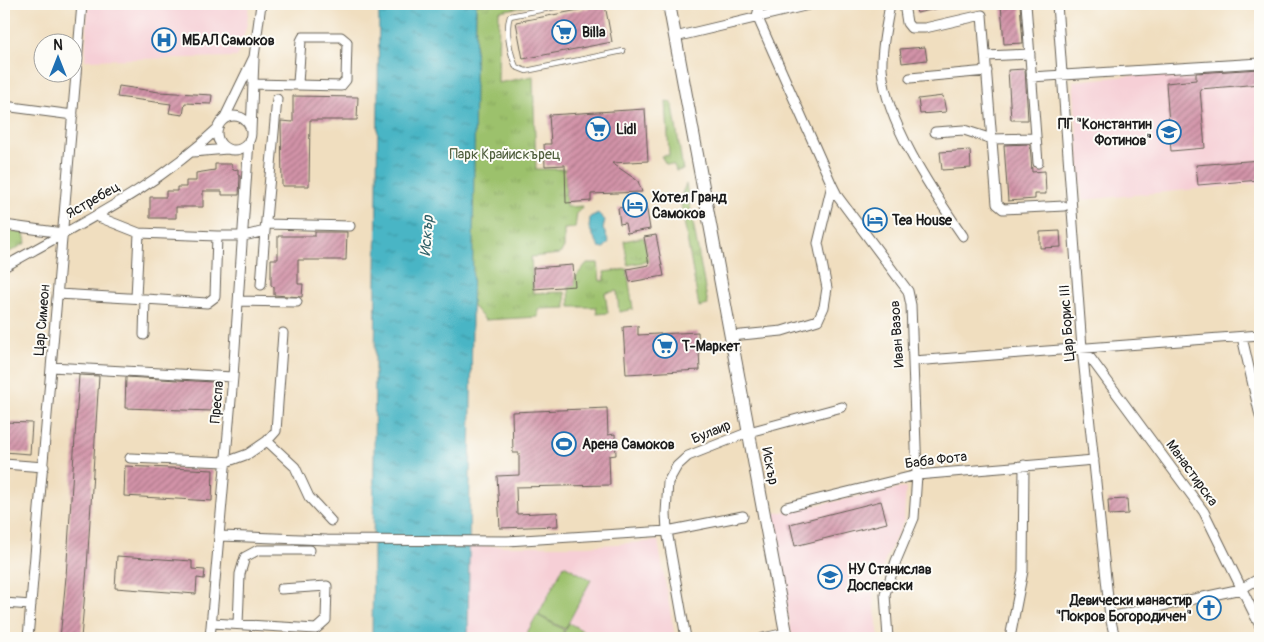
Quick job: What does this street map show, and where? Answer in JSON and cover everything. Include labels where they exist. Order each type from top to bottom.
[{"type":"main road","name":"Искър","points":[[669,4],[786,636]]},
{"type":"street","name":"Цар Симеон","points":[[28,638],[82,4]]},
{"type":"street","name":"Преспа","points":[[210,638],[244,236],[246,168],[254,84],[254,56],[261,4]]},
{"type":"street","points":[[757,16],[760,4]]},
{"type":"street","points":[[675,37],[813,4]]},
{"type":"street","points":[[890,4],[882,67],[886,94],[902,134],[941,204],[963,236]]},
{"type":"street","points":[[904,4],[907,23],[911,28],[982,15],[997,204],[1003,210],[1064,206]]},
{"type":"street","points":[[1026,4],[1038,163]]},
{"type":"street","name":"Цар Борис III","points":[[1057,4],[1064,74],[1082,348],[1110,617],[1115,638]]},
{"type":"street","name":"Иван Вазов","points":[[757,16],[838,197],[908,291],[911,305],[916,475],[914,518],[885,594],[888,638]]},
{"type":"street","points":[[254,84],[298,83],[341,86],[344,84],[347,42],[341,37],[303,37],[301,41],[298,83]]},
{"type":"street","points":[[986,56],[1030,54]]},
{"type":"street","name":"Преспа","points":[[224,119],[254,56]]},
{"type":"street","points":[[1031,77],[1260,63]]},
{"type":"street","points":[[910,78],[987,71]]},
{"type":"street","points":[[261,285],[277,99]]},
{"type":"street","points":[[4,106],[73,115]]},
{"type":"street","points":[[239,117],[247,123],[250,136],[237,150],[227,149],[218,139],[217,129],[224,119],[239,117]]},
{"type":"street","name":"Ястребец","points":[[4,267],[96,216],[140,189],[193,152],[217,129]]},
{"type":"street","points":[[935,132],[964,130],[992,139],[1036,138]]},
{"type":"street","name":"Ястребец","points":[[193,152],[227,149]]},
{"type":"street","name":"Преспа","points":[[237,150],[246,168]]},
{"type":"street","points":[[731,336],[782,331],[818,320],[824,307],[827,288],[818,242],[832,184]]},
{"type":"street","points":[[96,216],[139,233],[244,236],[266,227],[350,226]]},
{"type":"street","points":[[4,225],[63,233]]},
{"type":"street","points":[[139,233],[140,298],[144,335]]},
{"type":"street","points":[[58,294],[207,304],[216,297],[217,236]]},
{"type":"street","points":[[239,301],[297,302]]},
{"type":"street","points":[[130,458],[226,462],[248,454],[267,441],[276,431],[283,333]]},
{"type":"street","points":[[913,361],[1260,335]]},
{"type":"street","points":[[1242,337],[1260,416]]},
{"type":"street","name":"Манастирска","points":[[1082,348],[1204,512],[1260,626]]},
{"type":"street","points":[[51,368],[233,378]]},
{"type":"street","name":"Булаир","points":[[686,638],[667,531],[665,497],[668,482],[677,466],[688,456],[749,432],[842,407]]},
{"type":"street","points":[[267,441],[295,467],[308,497],[331,520]]},
{"type":"street","name":"Баба Фота","points":[[786,507],[916,475],[1094,460]]},
{"type":"street","points":[[4,464],[44,467]]},
{"type":"street","points":[[1010,638],[1023,571],[1024,465]]},
{"type":"street","points":[[220,536],[470,542],[667,531],[743,516]]},
{"type":"street","points":[[238,624],[240,574],[245,556],[258,550],[310,550]]},
{"type":"street","points":[[1110,617],[1241,589],[1260,578]]},
{"type":"street","points":[[212,623],[238,624],[315,634],[326,620],[327,586],[280,589]]},
{"type":"street","points":[[4,603],[31,605]]},
{"type":"street","points":[[764,638],[786,636]]},
{"type":"lane","points":[[570,4],[510,16],[507,23],[512,57],[516,67],[526,71],[623,51]]},
{"type":"shaded area","name":"МБАЛ Самоков","points":[[88,4],[249,4],[247,24],[237,57],[85,60]]},
{"type":"shaded area","name":"ПГ \"Константин Фотинов\"","points":[[1260,64],[1260,183],[1082,200],[1073,81]]},
{"type":"shaded area","name":"НУ Станислав Доспевски","points":[[906,487],[904,520],[886,558],[873,595],[879,638],[792,638],[771,514]]},
{"type":"shaded area","points":[[658,541],[675,638],[468,638],[469,546],[587,546]]},
{"type":"green space","name":"Парк Крайискърец","points":[[476,4],[541,4],[499,11],[498,83],[533,76],[536,169],[565,169],[566,207],[583,206],[577,213],[575,228],[564,229],[564,247],[560,254],[531,257],[533,293],[565,292],[566,308],[538,309],[538,317],[485,320],[471,304]]},
{"type":"green space","points":[[666,101],[670,102],[673,106],[683,170],[676,171],[674,165],[666,164],[661,156],[669,155]]},
{"type":"green space","points":[[686,184],[708,305],[699,307],[680,198]]},
{"type":"green space","points":[[4,231],[24,233],[26,243],[4,255]]},
{"type":"green space","points":[[644,237],[649,261],[628,265],[624,241]]},
{"type":"green space","points":[[587,263],[598,263],[600,281],[605,280],[604,272],[627,269],[633,309],[619,312],[617,291],[605,293],[608,313],[597,314],[596,307],[570,307],[569,287],[575,286],[574,279]]},
{"type":"green space","points":[[564,565],[591,580],[565,629],[538,615]]},
{"type":"green space","points":[[537,615],[564,630],[560,638],[524,638]]},
{"type":"green space","points":[[569,623],[594,637],[561,638]]},
{"type":"water","points":[[379,4],[476,4],[468,638],[372,638]]},
{"type":"water","points":[[598,213],[605,220],[603,228],[609,242],[604,248],[599,247],[589,228],[590,217]]},
{"type":"building","points":[[914,4],[944,4],[944,7],[917,13]]},
{"type":"building","points":[[1001,4],[1020,4],[1023,43],[1004,44]]},
{"type":"building","name":"Billa","points":[[605,5],[612,42],[523,59],[516,22]]},
{"type":"building","points":[[925,47],[927,60],[902,63],[900,49]]},
{"type":"building","points":[[1025,69],[1028,120],[1011,120],[1008,70]]},
{"type":"building","points":[[1260,69],[1260,84],[1200,89],[1205,148],[1171,151],[1170,139],[1175,139],[1175,123],[1169,124],[1166,83],[1196,80],[1196,73]]},
{"type":"building","points":[[119,86],[159,92],[212,95],[211,104],[185,103],[183,115],[169,113],[171,104],[117,97]]},
{"type":"building","points":[[293,96],[358,97],[357,120],[310,120],[309,186],[282,186],[281,121],[293,122]]},
{"type":"building","points":[[943,96],[946,112],[920,114],[918,99]]},
{"type":"building","name":"Lidl","points":[[645,109],[648,161],[612,163],[638,181],[642,192],[591,194],[591,201],[566,203],[565,165],[545,166],[544,144],[551,144],[549,115]]},
{"type":"building","points":[[1030,144],[1032,172],[1045,171],[1046,194],[1035,194],[1035,199],[1008,201],[1004,145]]},
{"type":"building","points":[[970,150],[971,168],[942,170],[940,152]]},
{"type":"building","points":[[1260,160],[1260,180],[1198,185],[1196,165]]},
{"type":"building","points":[[215,164],[231,164],[233,170],[238,169],[238,175],[240,176],[239,195],[222,195],[222,191],[203,191],[203,207],[176,207],[176,218],[150,218],[150,197],[166,197],[166,191],[177,191],[177,187],[186,187],[186,181],[196,181],[196,173],[215,170]]},
{"type":"building","points":[[646,204],[650,229],[627,233],[625,223],[620,224],[618,208]]},
{"type":"building","points":[[1060,231],[1061,247],[1040,248],[1040,232]]},
{"type":"building","points":[[315,232],[347,232],[346,260],[298,260],[298,284],[303,284],[302,297],[274,295],[274,287],[271,285],[271,259],[278,259],[278,236],[315,236]]},
{"type":"building","points":[[656,235],[664,276],[630,282],[627,269],[649,265],[644,237]]},
{"type":"building","points":[[573,265],[575,286],[534,289],[533,268]]},
{"type":"building","points":[[638,326],[638,335],[698,332],[700,370],[626,374],[623,327]]},
{"type":"building","points":[[79,375],[99,376],[87,568],[81,638],[60,638],[66,577]]},
{"type":"building","points":[[126,377],[213,382],[212,411],[125,408]]},
{"type":"building","name":"Арена Самоков","points":[[607,408],[608,435],[615,434],[616,455],[609,456],[610,485],[516,487],[517,514],[557,512],[558,526],[500,528],[497,476],[519,475],[519,453],[513,453],[512,412]]},
{"type":"building","points":[[4,422],[32,423],[30,454],[4,452]]},
{"type":"building","points":[[125,466],[213,470],[212,501],[124,496]]},
{"type":"building","points":[[1127,499],[1128,514],[1109,515],[1108,500]]},
{"type":"building","points":[[881,501],[887,523],[795,546],[790,524]]},
{"type":"building","points":[[117,556],[192,561],[192,569],[205,570],[204,579],[197,578],[196,594],[115,588]]},
{"type":"place","name":"Billa","points":[[564,32]]},
{"type":"place","name":"МБАЛ Самоков","points":[[164,40]]},
{"type":"place","name":"Lidl","points":[[598,129]]},
{"type":"place","name":"ПГ \"Константин Фотинов\"","points":[[1169,132]]},
{"type":"place","name":"Хотел Гранд Самоков","points":[[635,205]]},
{"type":"place","name":"Tea House","points":[[875,220]]},
{"type":"place","name":"Т-Маркет","points":[[665,346]]},
{"type":"place","name":"Арена Самоков","points":[[564,444]]},
{"type":"place","name":"НУ Станислав Доспевски","points":[[830,577]]},
{"type":"place","name":"Девически манастир \"Покров Богородичен\"","points":[[1209,608]]}]
